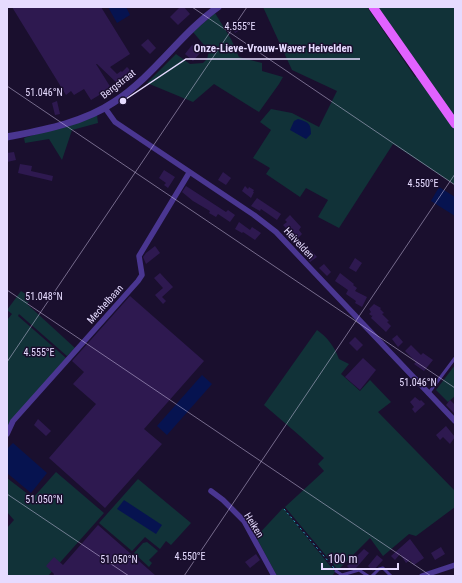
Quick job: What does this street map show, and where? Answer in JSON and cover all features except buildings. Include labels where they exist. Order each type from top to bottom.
[{"type":"main road","points":[[373,7],[455,124]]},
{"type":"street","name":"Bergstraat","points":[[7,137],[32,132],[82,118],[105,108],[129,91],[203,18],[218,7]]},
{"type":"street","name":"Heivelden","points":[[105,108],[115,122],[254,215],[276,232],[455,422]]},
{"type":"street","name":"Mechelbaan","points":[[7,434],[14,421],[138,281],[142,275],[139,256],[190,173]]},
{"type":"street","name":"Heiken","points":[[211,491],[223,500],[244,521],[274,576]]},
{"type":"street","points":[[422,576],[455,565]]},
{"type":"lane","points":[[428,394],[455,358]]},
{"type":"lane","points":[[372,576],[379,569],[383,568],[391,576]]},
{"type":"lane","points":[[336,571],[342,575],[359,570],[368,576]]},
{"type":"path","points":[[284,509],[336,571]]},
{"type":"green space","points":[[263,7],[367,7],[415,77],[425,74],[378,7],[455,7],[455,185],[393,144],[339,228],[318,217],[328,200],[306,188],[300,197],[266,174],[270,168],[253,158],[271,130],[260,122],[271,109],[292,113],[319,127],[337,91],[292,70]]},
{"type":"green space","points":[[215,13],[231,39],[239,57],[262,63],[262,71],[283,77],[259,112],[214,84],[193,102],[147,83],[176,54],[190,64],[203,63],[207,59],[209,51],[193,32]]},
{"type":"green space","points":[[97,115],[98,123],[72,130],[62,160],[49,139],[25,143],[24,138]]},
{"type":"green space","points":[[21,291],[32,298],[27,304],[75,348],[67,356],[19,314],[18,316],[66,358],[7,428],[7,320],[12,314],[7,310]]},
{"type":"green space","points":[[317,330],[330,343],[339,359],[349,364],[341,374],[360,391],[370,380],[391,402],[378,412],[455,491],[455,507],[416,536],[409,534],[383,556],[370,538],[338,570],[285,507],[324,471],[318,464],[324,458],[264,405]]},
{"type":"green space","points":[[455,365],[455,396],[448,402],[436,390]]},
{"type":"green space","points":[[56,472],[104,513],[48,576],[7,576],[7,528],[14,520],[7,512],[7,478],[33,498]]},
{"type":"green space","points":[[138,479],[191,523],[171,545],[166,541],[160,549],[145,537],[132,551],[99,523]]},
{"type":"green space","points":[[283,508],[335,572],[332,576],[277,576],[256,537]]},
{"type":"green space","points":[[147,542],[158,551],[149,560],[152,563],[149,567],[134,553],[143,543]]},
{"type":"shaded area","points":[[108,7],[126,7],[130,15],[117,23]]},
{"type":"shaded area","points":[[298,119],[306,122],[310,127],[311,134],[306,139],[290,130],[294,121]]},
{"type":"shaded area","points":[[439,187],[455,197],[455,216],[431,201]]},
{"type":"shaded area","points":[[202,375],[212,384],[167,435],[157,426]]},
{"type":"shaded area","points":[[13,443],[47,473],[31,493],[7,473],[7,449]]},
{"type":"shaded area","points":[[124,500],[162,525],[156,534],[117,509]]},
{"type":"place","name":"Onze-Lieve-Vrouw-Waver Heivelden","points":[[123,101]]}]
